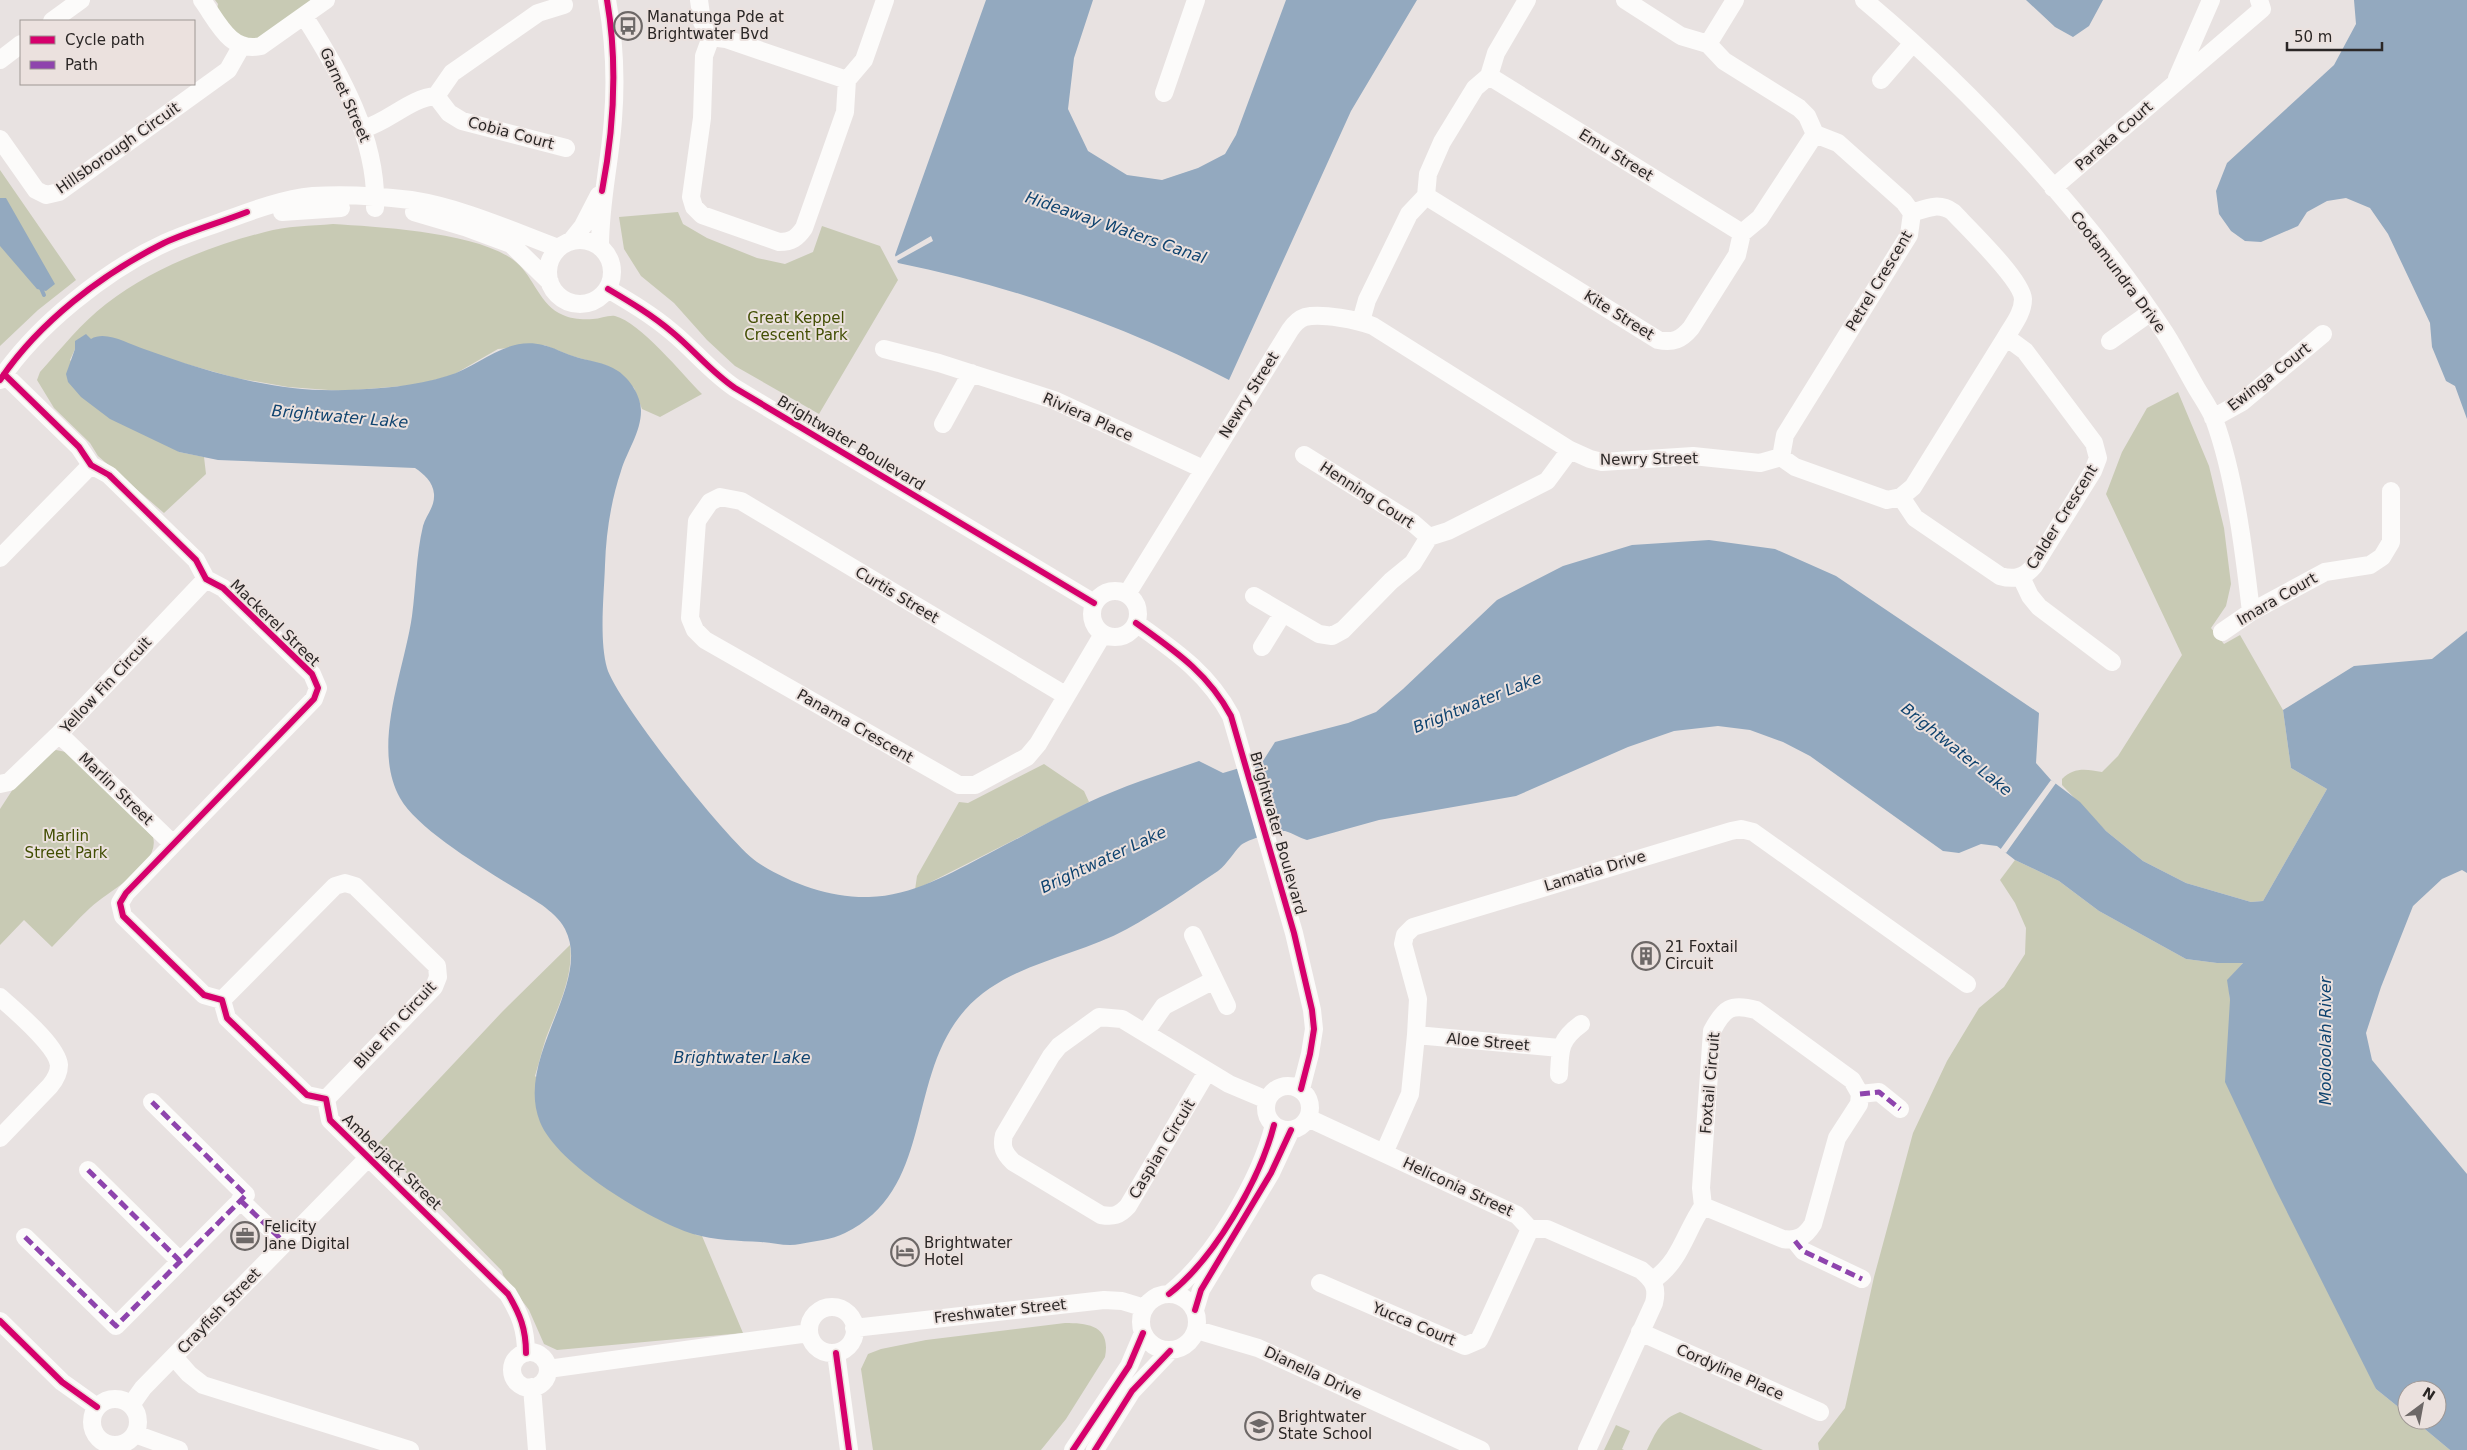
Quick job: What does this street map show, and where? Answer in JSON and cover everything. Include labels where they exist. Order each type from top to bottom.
[{"type":"street","points":[[53,20],[81,0]]},
{"type":"street","points":[[202,0],[229,38],[241,47],[251,48],[261,46],[326,0]]},
{"type":"street","points":[[600,246],[602,191],[614,118],[613,51],[607,0]]},
{"type":"street","points":[[699,0],[702,22],[711,37]]},
{"type":"street","points":[[711,37],[704,56],[702,118],[691,197],[694,207],[702,215],[779,242],[788,242],[798,237],[804,228],[845,112],[847,80],[864,60],[885,0]]},
{"type":"street","points":[[1164,93],[1196,0]]},
{"type":"street","points":[[1361,321],[1367,300],[1408,214],[1426,196],[1428,174],[1442,142],[1475,88],[1489,76],[1496,54],[1527,0]]},
{"type":"street","points":[[1625,0],[1681,36],[1708,44],[1724,62],[1799,108],[1807,116],[1815,134],[1760,218],[1742,233]]},
{"type":"street","points":[[1708,44],[1735,0]]},
{"type":"street","name":"Cootamundra Drive","points":[[1864,0],[1971,99],[2053,188],[2122,273],[2179,356],[2214,418],[2229,474],[2246,570],[2251,612]]},
{"type":"street","name":"Paraka Court","points":[[2175,83],[2211,0]]},
{"type":"street","name":"Paraka Court","points":[[2053,188],[2262,9],[2259,0]]},
{"type":"street","points":[[363,128],[389,119],[421,97],[436,96],[452,73],[538,12],[564,5]]},
{"type":"street","name":"Garnet Street","points":[[304,16],[323,45],[363,128],[373,163],[376,202]]},
{"type":"street","points":[[711,37],[726,39],[847,80]]},
{"type":"street","points":[[1881,80],[1912,44]]},
{"type":"street","points":[[0,60],[20,45]]},
{"type":"street","name":"Hillsborough Circuit","points":[[0,139],[36,190],[46,195],[59,192],[228,70],[241,47]]},
{"type":"street","name":"Emu Street","points":[[1489,76],[1742,233]]},
{"type":"street","name":"Cobia Court","points":[[436,96],[449,113],[462,121],[566,148]]},
{"type":"street","name":"Petrel Crescent","points":[[1781,457],[1785,435],[1909,236],[1912,213],[1904,202],[1838,142],[1815,134]]},
{"type":"street","points":[[550,282],[548,272],[550,262],[583,226],[602,191]]},
{"type":"street","points":[[206,580],[196,560],[109,475],[92,466],[78,447],[2,377],[52,320],[108,277],[164,243],[272,204],[312,196],[376,202],[412,200],[464,212],[564,245],[586,240],[600,246],[606,253],[612,271],[608,289],[592,302],[577,303],[562,298],[550,282],[511,244],[464,227],[376,202]]},
{"type":"street","name":"Kite Street","points":[[1426,196],[1658,340],[1670,342],[1685,335],[1691,328],[1737,255],[1742,233]]},
{"type":"street","points":[[1781,457],[1796,467],[1888,500],[1902,497],[1913,487],[2021,312],[2023,300],[2017,283],[1946,206],[1938,205],[1912,213]]},
{"type":"street","name":"Brightwater Boulevard","points":[[608,289],[648,312],[674,334],[717,376],[729,384],[1094,602]]},
{"type":"street","points":[[2110,341],[2150,312]]},
{"type":"street","name":"Newry Street","points":[[1127,594],[1296,322],[1303,318],[1314,316],[1361,321],[1373,326],[1570,450],[1590,460],[1602,462],[1693,456],[1760,462],[1781,457]]},
{"type":"street","name":"Ewinga Court","points":[[2214,418],[2242,402],[2323,334]]},
{"type":"street","name":"Calder Crescent","points":[[1902,497],[1915,518],[2000,576],[2010,579],[2021,577],[2034,566],[2093,471],[2098,458],[2094,443],[2051,385],[2025,351],[2006,337]]},
{"type":"street","name":"Riviera Place","points":[[884,349],[971,373],[1054,400],[1203,469]]},
{"type":"street","points":[[942,424],[971,373]]},
{"type":"street","points":[[1254,596],[1319,634],[1332,636],[1343,630],[1391,581],[1413,563],[1429,537],[1448,531],[1547,481],[1570,450]]},
{"type":"street","name":"Henning Court","points":[[1304,455],[1413,523],[1429,537]]},
{"type":"street","points":[[0,558],[92,466]]},
{"type":"street","name":"Imara Court","points":[[2222,632],[2251,612],[2325,572],[2370,565],[2382,557],[2391,542],[2391,491]]},
{"type":"street","name":"Panama Crescent","points":[[727,498],[720,497],[710,502],[697,521],[690,618],[696,630],[705,640],[959,785],[975,785],[1027,756],[1038,744],[1065,695],[1103,634]]},
{"type":"street","name":"Curtis Street","points":[[727,498],[741,502],[1065,695]]},
{"type":"street","points":[[2021,577],[2030,596],[2039,607],[2112,662]]},
{"type":"street","name":"Yellow Fin Circuit","points":[[0,784],[9,782],[59,734],[206,580]]},
{"type":"street","name":"Mackerel Street","points":[[206,580],[223,588],[312,674],[318,688],[314,699],[126,893],[120,904],[123,916],[204,995],[222,1000]]},
{"type":"street","points":[[1109,591],[1127,594],[1136,604],[1138,611],[1136,623],[1126,634],[1119,637],[1103,634],[1094,624],[1092,617],[1094,602],[1109,591]]},
{"type":"street","points":[[1262,648],[1283,614]]},
{"type":"street","name":"Brightwater Boulevard","points":[[1136,623],[1198,670],[1219,694],[1231,716],[1271,854],[1312,1010],[1314,1029],[1301,1090]]},
{"type":"street","name":"Marlin Street","points":[[59,734],[173,844]]},
{"type":"street","name":"Lamatia Drive","points":[[1384,1153],[1410,1094],[1416,1035],[1416,986],[1403,944],[1405,935],[1413,927],[1646,856],[1741,829],[1753,832],[1967,984]]},
{"type":"street","name":"Blue Fin Circuit","points":[[222,1000],[335,886],[344,883],[355,886],[437,966],[438,977],[434,987],[326,1099]]},
{"type":"street","points":[[1193,935],[1227,1006]]},
{"type":"street","points":[[1145,1033],[1164,1006],[1214,980]]},
{"type":"street","points":[[0,997],[55,1052],[59,1065],[57,1076],[50,1086],[0,1138]]},
{"type":"street","points":[[222,1000],[227,1018],[307,1095],[326,1099]]},
{"type":"street","name":"Foxtail Circuit","points":[[1703,1206],[1701,1188],[1712,1031],[1719,1016],[1729,1008],[1740,1006],[1756,1010],[1846,1075],[1852,1080],[1860,1094]]},
{"type":"street","name":"Caspian Circuit","points":[[1207,1072],[1128,1206],[1122,1213],[1112,1217],[1100,1215],[1006,1156],[1002,1145],[1004,1135],[1059,1046],[1099,1016],[1122,1019],[1207,1072],[1229,1084],[1267,1100]]},
{"type":"street","points":[[1559,1075],[1560,1048],[1568,1034],[1581,1024]]},
{"type":"street","name":"Aloe Street","points":[[1416,1035],[1560,1048]]},
{"type":"street","points":[[1288,1085],[1301,1090],[1310,1106],[1308,1118],[1299,1127],[1282,1127],[1266,1113],[1267,1100],[1276,1089],[1282,1086],[1288,1085]]},
{"type":"street","points":[[1653,1280],[1675,1261],[1694,1220],[1703,1206],[1782,1239],[1795,1241],[1807,1234],[1814,1224],[1838,1138],[1856,1112],[1860,1094],[1879,1092],[1900,1109]]},
{"type":"street","name":"Amberjack Street","points":[[326,1099],[330,1120],[508,1294],[523,1321],[526,1336],[526,1352]]},
{"type":"street","points":[[25,1237],[116,1326],[246,1194],[152,1102]]},
{"type":"street","name":"Heliconia Street","points":[[1308,1118],[1518,1215],[1530,1229]]},
{"type":"street","points":[[1073,1450],[1129,1366],[1143,1332],[1142,1316],[1145,1308],[1151,1301],[1169,1294],[1186,1281],[1216,1243],[1282,1127]]},
{"type":"street","points":[[1195,1310],[1201,1290],[1271,1173],[1282,1127]]},
{"type":"street","name":"Crayfish Street","points":[[131,1405],[143,1388],[369,1157]]},
{"type":"street","points":[[88,1170],[180,1261]]},
{"type":"street","points":[[240,1200],[285,1243]]},
{"type":"street","points":[[1530,1229],[1547,1229],[1641,1270],[1653,1280],[1656,1293],[1654,1303],[1587,1450]]},
{"type":"street","name":"Yucca Court","points":[[1320,1283],[1465,1346],[1479,1340],[1530,1229]]},
{"type":"street","points":[[1795,1241],[1803,1251],[1862,1279]]},
{"type":"street","points":[[1095,1450],[1132,1391],[1170,1351],[1187,1344],[1197,1330],[1195,1310],[1184,1298],[1169,1294]]},
{"type":"street","name":"Freshwater Street","points":[[854,1328],[1104,1300],[1122,1301],[1145,1308]]},
{"type":"street","points":[[825,1308],[841,1309],[852,1320],[854,1328],[852,1341],[848,1347],[836,1353],[828,1353],[815,1346],[809,1333],[812,1318],[825,1308]]},
{"type":"street","points":[[0,1320],[62,1382],[97,1407]]},
{"type":"street","name":"Dianella Drive","points":[[1197,1330],[1258,1348],[1481,1450]]},
{"type":"street","points":[[1143,1332],[1154,1346],[1170,1351]]},
{"type":"street","name":"Cordyline Place","points":[[1640,1332],[1820,1412]]},
{"type":"street","points":[[548,1369],[809,1333]]},
{"type":"street","points":[[526,1352],[541,1356],[548,1369],[542,1383],[532,1387],[520,1385],[513,1376],[513,1364],[521,1354],[526,1352]]},
{"type":"street","points":[[836,1353],[849,1450]]},
{"type":"street","name":"Crayfish Street","points":[[174,1357],[189,1374],[203,1385],[410,1450]]},
{"type":"street","points":[[532,1387],[537,1450]]},
{"type":"street","points":[[110,1399],[117,1399],[131,1405],[138,1416],[138,1424],[135,1434],[128,1442],[121,1444],[94,1444],[92,1420],[97,1407],[110,1399]]},
{"type":"street","points":[[135,1434],[179,1450]]},
{"type":"green space","points":[[215,0],[313,0],[257,41],[235,35],[217,9],[218,4]]},
{"type":"green space","points":[[0,170],[76,280],[38,310],[0,346]]},
{"type":"green space","name":"Great Keppel Crescent Park","points":[[678,212],[683,224],[707,238],[757,258],[785,264],[813,252],[822,226],[880,246],[898,280],[819,414],[735,366],[707,340],[674,303],[641,276],[624,249],[619,217]]},
{"type":"green space","points":[[333,224],[402,229],[428,233],[479,244],[500,252],[522,268],[548,305],[555,311],[578,319],[615,316],[625,320],[648,338],[702,394],[660,417],[642,409],[634,388],[608,366],[572,356],[544,345],[498,349],[453,375],[416,385],[342,391],[288,387],[236,378],[179,362],[75,349],[70,360],[179,452],[204,457],[206,474],[164,513],[98,456],[90,443],[54,408],[37,380],[40,372],[88,319],[123,291],[142,280],[182,260],[223,244],[273,230]]},
{"type":"green space","points":[[2178,392],[2209,466],[2224,528],[2231,584],[2226,606],[2211,628],[2224,644],[2240,635],[2283,710],[2291,768],[2327,789],[2263,901],[2251,902],[2186,883],[2143,861],[2106,831],[2062,785],[2062,779],[2071,772],[2085,770],[2102,772],[2118,756],[2182,655],[2106,494],[2122,452],[2147,408]]},
{"type":"green space","name":"Marlin Street Park","points":[[56,750],[66,752],[153,837],[153,847],[149,858],[131,877],[90,908],[52,947],[24,920],[0,945],[0,809],[13,789],[47,754]]},
{"type":"green space","points":[[1044,764],[1084,791],[1089,802],[915,890],[917,876],[959,802],[968,803]]},
{"type":"green space","points":[[2015,860],[2059,881],[2099,911],[2186,959],[2217,963],[2243,963],[2228,980],[2230,1000],[2376,1389],[2397,1406],[2397,1430],[2426,1430],[2450,1450],[1819,1450],[1818,1443],[1845,1408],[1874,1277],[1913,1133],[1947,1061],[1979,1008],[2004,987],[2025,954],[2026,928],[2015,903],[2000,880]]},
{"type":"green space","points":[[570,945],[571,957],[567,981],[546,1038],[535,1076],[696,1235],[702,1236],[743,1333],[557,1350],[544,1344],[529,1310],[502,1271],[378,1144],[502,1012]]},
{"type":"green space","points":[[1065,1323],[1082,1324],[1096,1328],[1105,1339],[1105,1357],[1066,1419],[1041,1450],[873,1450],[861,1369],[868,1354],[881,1349],[926,1340]]},
{"type":"green space","points":[[1680,1412],[1763,1450],[1647,1450],[1656,1432],[1664,1422]]},
{"type":"green space","points":[[1616,1425],[1630,1431],[1622,1449],[1624,1450],[1604,1450]]},
{"type":"water","name":"Hideaway Waters Canal","points":[[986,0],[1093,0],[1074,58],[1068,109],[1088,151],[1127,175],[1162,180],[1198,168],[1225,154],[1236,135],[1286,0],[1417,0],[1351,111],[1229,380],[1150,342],[1068,310],[984,283],[898,263],[895,255]]},
{"type":"water","points":[[2026,0],[2103,0],[2089,26],[2073,37],[2055,27]]},
{"type":"water","points":[[2354,0],[2467,0],[2467,419],[2455,386],[2446,381],[2432,347],[2430,323],[2388,234],[2370,208],[2346,198],[2327,201],[2307,212],[2298,226],[2261,242],[2245,241],[2231,231],[2219,214],[2216,191],[2227,163],[2334,65],[2356,24]]},
{"type":"water","points":[[0,198],[6,198],[55,284],[46,291],[37,289],[0,246]]},
{"type":"water","name":"Brightwater Lake","points":[[86,334],[91,339],[103,336],[110,337],[217,373],[268,384],[319,390],[371,389],[422,382],[447,376],[505,348],[529,343],[547,346],[618,371],[634,388],[641,405],[641,411],[639,426],[617,482],[608,529],[603,617],[603,644],[607,668],[630,709],[674,770],[723,828],[757,862],[796,883],[825,892],[854,897],[885,896],[901,893],[931,882],[960,869],[1062,815],[1142,780],[1199,761],[1223,773],[1263,761],[1275,742],[1348,723],[1376,712],[1497,600],[1563,566],[1632,545],[1709,540],[1775,549],[1836,576],[2039,713],[2036,763],[2051,780],[2080,802],[2106,831],[2143,861],[2186,883],[2251,902],[2263,901],[2327,789],[2291,768],[2283,710],[2354,666],[2432,659],[2467,631],[2467,873],[2462,870],[2442,879],[2413,906],[2381,987],[2366,1033],[2372,1060],[2467,1174],[2467,1450],[2450,1450],[2426,1430],[2447,1430],[2447,1380],[2397,1380],[2397,1406],[2376,1389],[2275,1188],[2225,1082],[2230,1000],[2227,980],[2243,963],[2217,963],[2186,959],[2099,911],[2059,881],[2015,860],[1997,846],[1981,844],[1959,853],[1943,851],[1810,756],[1783,742],[1750,730],[1718,726],[1674,731],[1628,747],[1516,796],[1379,820],[1307,840],[1281,831],[1244,843],[1218,871],[1150,916],[1107,939],[1021,971],[982,994],[965,1010],[946,1037],[934,1067],[907,1161],[893,1190],[874,1214],[845,1233],[829,1239],[786,1245],[709,1238],[693,1234],[653,1217],[630,1204],[585,1173],[565,1156],[550,1139],[540,1122],[535,1097],[537,1072],[544,1047],[563,997],[569,973],[571,950],[563,925],[542,905],[444,842],[426,827],[400,798],[392,778],[389,756],[389,732],[392,708],[412,616],[417,560],[423,526],[434,499],[430,482],[415,468],[218,460],[179,452],[110,419],[81,397],[68,382],[66,374],[75,349],[75,341]]},
{"type":"pier","points":[[931,236],[933,241],[895,262],[893,258]]},
{"type":"pier","points":[[2051,780],[2056,783],[2006,853],[2000,850]]},
{"type":"waterway","points":[[40,286],[44,295]]},
{"type":"marked path","points":[[1860,1094],[1879,1092],[1900,1109]]},
{"type":"marked path","points":[[25,1237],[116,1326],[246,1195],[152,1102]]},
{"type":"marked path","points":[[88,1170],[180,1261]]},
{"type":"marked path","points":[[240,1200],[285,1243]]},
{"type":"marked path","points":[[1795,1241],[1803,1251],[1862,1279]]},
{"type":"cycle path","points":[[602,191],[612,120],[613,96],[613,48],[607,0]]},
{"type":"cycle path","points":[[0,380],[33,338],[53,319],[73,301],[118,269],[164,243],[247,212]]},
{"type":"cycle path","points":[[608,289],[641,309],[664,326],[735,388],[1094,603]]},
{"type":"cycle path","points":[[4,374],[79,447],[91,465],[109,475],[196,560],[206,579],[223,588],[312,674],[318,688],[314,699],[126,893],[120,903],[123,916],[204,995],[222,1000],[227,1018],[307,1095],[326,1099],[330,1120],[508,1294],[522,1322],[526,1353]]},
{"type":"cycle path","points":[[1136,623],[1190,664],[1212,687],[1231,716],[1294,933],[1312,1010],[1314,1029],[1301,1089]]},
{"type":"cycle path","points":[[1169,1294],[1202,1261],[1233,1217],[1258,1170],[1274,1125]]},
{"type":"cycle path","points":[[1195,1310],[1201,1290],[1271,1173],[1291,1130]]},
{"type":"cycle path","points":[[0,1321],[62,1382],[97,1407]]},
{"type":"cycle path","points":[[1073,1450],[1129,1366],[1143,1333]]},
{"type":"cycle path","points":[[1095,1450],[1132,1391],[1170,1351]]},
{"type":"cycle path","points":[[836,1353],[849,1450]]},
{"type":"place","name":"Manatunga Pde at Brightwater Bvd","points":[[628,26]]},
{"type":"place","name":"21 Foxtail Circuit","points":[[1646,956]]},
{"type":"place","name":"Felicity Jane Digital","points":[[245,1236]]},
{"type":"place","name":"Brightwater Hotel","points":[[905,1252]]},
{"type":"place","name":"Brightwater State School","points":[[1259,1426]]},
{"type":"water label","name":"Mooloolah River","points":[[2325,1041]]}]
